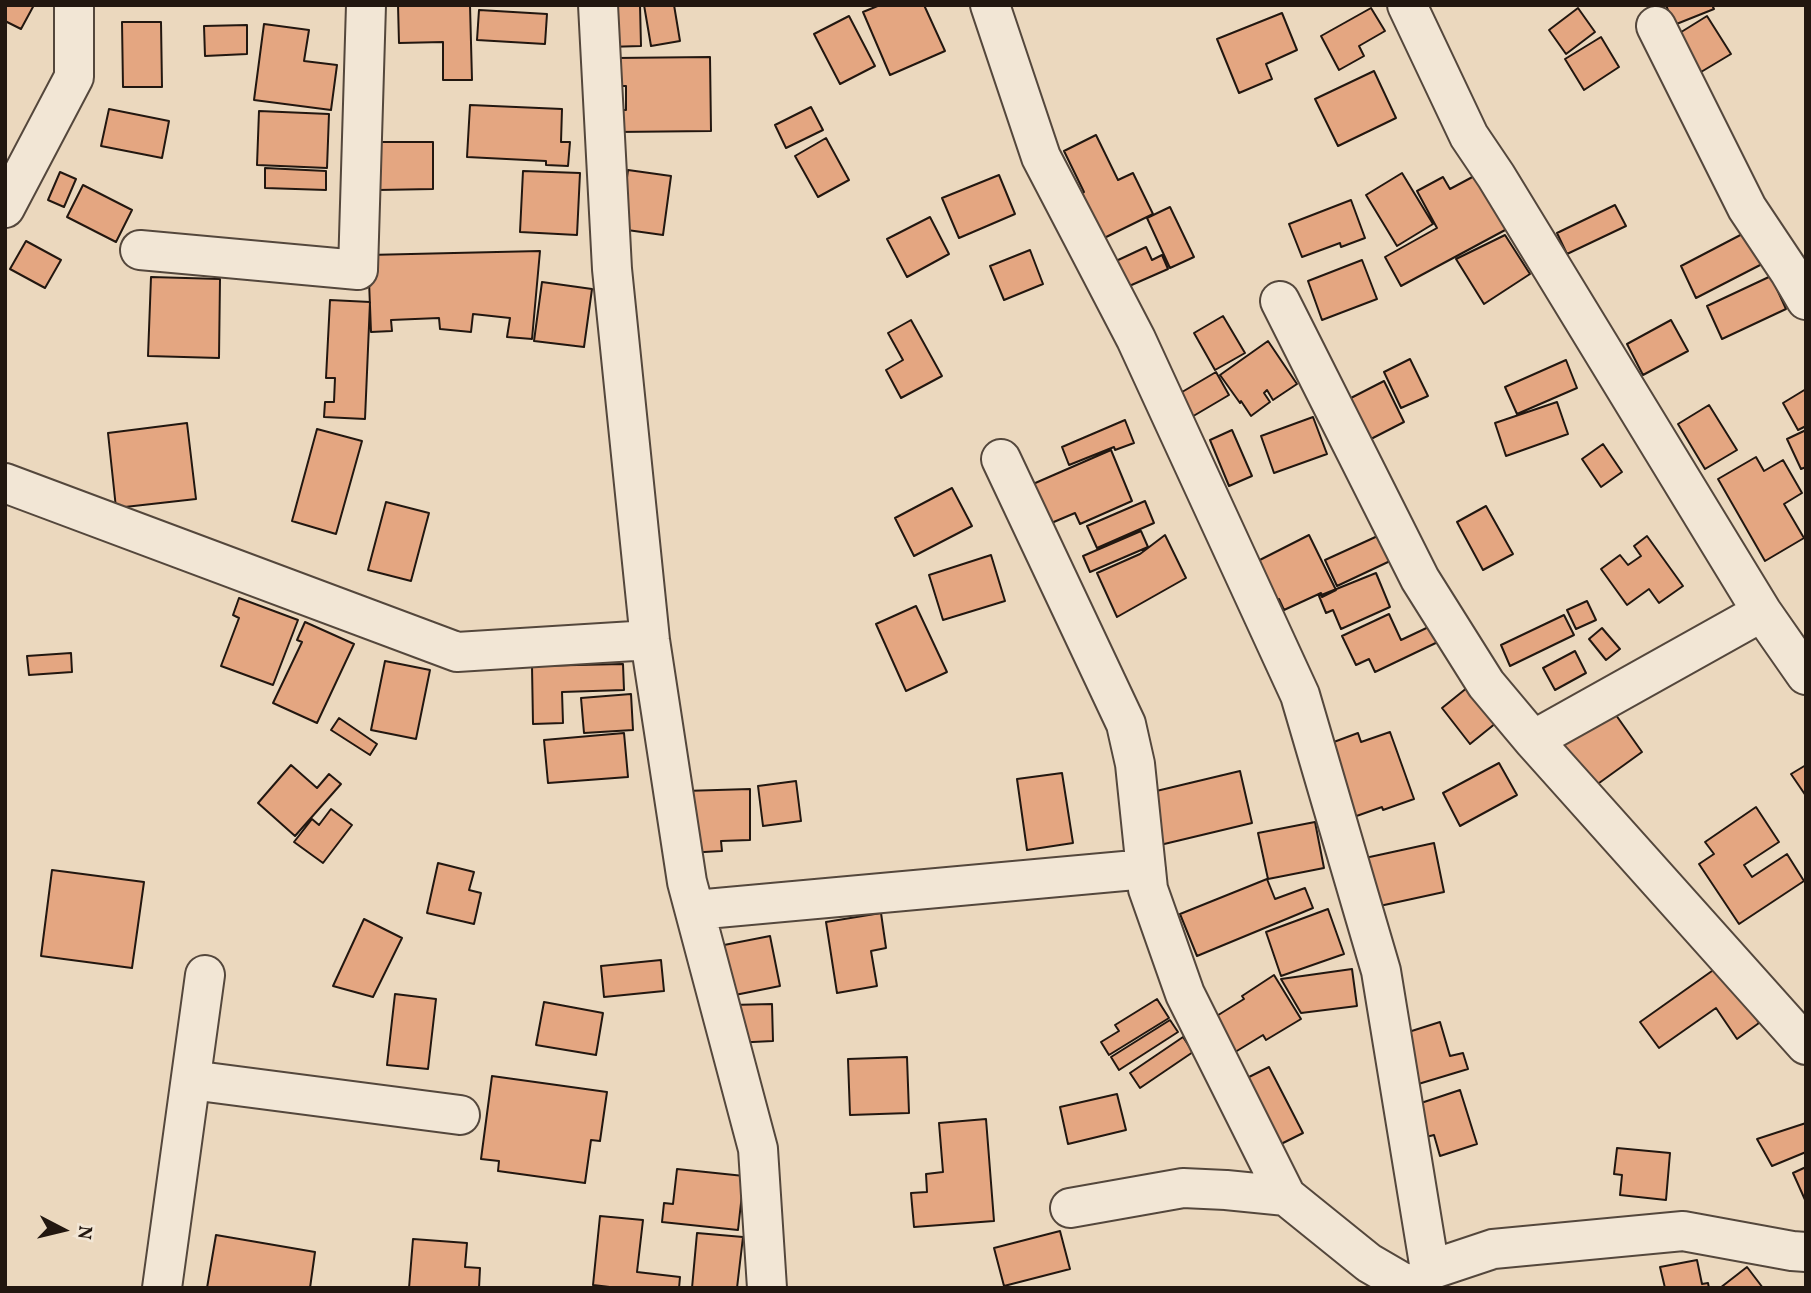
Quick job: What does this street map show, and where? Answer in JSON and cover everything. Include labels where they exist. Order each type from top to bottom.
[{"type":"street","points":[[139,250],[358,270],[366,5]]},
{"type":"street","points":[[598,5],[612,269],[650,640],[687,882],[758,1149],[767,1288]]},
{"type":"street","points":[[990,5],[1041,157],[1136,339],[1300,695],[1381,971],[1418,1282]]},
{"type":"street","points":[[1407,5],[1469,136],[1762,612],[1806,675]]},
{"type":"street","points":[[5,208],[74,77],[82,6]]},
{"type":"street","points":[[1656,26],[1747,208],[1806,300]]},
{"type":"street","points":[[1280,301],[1420,579],[1486,684],[1806,1045]]},
{"type":"street","points":[[1001,459],[1126,724],[1135,764],[1148,889],[1185,994],[1286,1196],[1369,1263],[1418,1282],[1493,1249],[1683,1231],[1806,1252]]},
{"type":"street","points":[[5,483],[457,652],[650,640]]},
{"type":"street","points":[[1533,740],[1762,612]]},
{"type":"street","points":[[695,911],[1146,869]]},
{"type":"street","points":[[162,1288],[205,975]]},
{"type":"street","points":[[191,1080],[460,1115]]},
{"type":"street","points":[[1070,1208],[1183,1188],[1286,1196]]},
{"type":"building","points":[[5,5],[34,5],[21,29],[5,21]]},
{"type":"building","points":[[398,5],[470,5],[472,80],[443,80],[443,42],[399,43]]},
{"type":"building","points":[[606,5],[640,5],[641,46],[607,47]]},
{"type":"building","points":[[644,5],[674,5],[680,41],[651,46]]},
{"type":"building","points":[[880,5],[924,5],[945,51],[890,75],[863,12]]},
{"type":"building","points":[[1666,5],[1712,5],[1714,9],[1674,25]]},
{"type":"building","points":[[1371,8],[1385,31],[1359,46],[1364,56],[1339,70],[1321,36]]},
{"type":"building","points":[[1578,8],[1595,32],[1566,54],[1549,30]]},
{"type":"building","points":[[479,10],[547,14],[545,44],[477,40]]},
{"type":"building","points":[[1282,13],[1297,50],[1266,64],[1272,79],[1239,93],[1217,39]]},
{"type":"building","points":[[849,16],[875,66],[840,84],[814,34]]},
{"type":"building","points":[[1707,16],[1731,54],[1701,72],[1678,34]]},
{"type":"building","points":[[122,22],[161,22],[162,87],[123,87]]},
{"type":"building","points":[[264,24],[309,30],[304,61],[337,65],[331,110],[254,100]]},
{"type":"building","points":[[247,25],[247,54],[205,56],[204,26]]},
{"type":"building","points":[[1601,37],[1619,67],[1584,90],[1565,59]]},
{"type":"building","points":[[710,57],[711,131],[616,132],[615,110],[626,110],[626,86],[615,86],[615,58]]},
{"type":"building","points":[[1374,71],[1396,118],[1338,146],[1315,99]]},
{"type":"building","points":[[470,105],[562,109],[561,142],[570,142],[568,166],[546,165],[546,161],[467,157]]},
{"type":"building","points":[[811,107],[823,130],[786,148],[775,125]]},
{"type":"building","points":[[109,109],[169,121],[162,158],[101,146]]},
{"type":"building","points":[[259,111],[329,114],[327,168],[257,165]]},
{"type":"building","points":[[1096,135],[1118,180],[1133,173],[1153,214],[1096,242],[1074,197],[1084,192],[1064,151]]},
{"type":"building","points":[[826,138],[849,180],[818,197],[795,156]]},
{"type":"building","points":[[377,142],[433,142],[433,189],[378,190]]},
{"type":"building","points":[[265,168],[326,171],[326,190],[265,188]]},
{"type":"building","points":[[628,170],[671,176],[663,235],[620,229]]},
{"type":"building","points":[[523,171],[580,173],[577,235],[520,232]]},
{"type":"building","points":[[60,172],[76,179],[64,207],[48,200]]},
{"type":"building","points":[[1402,173],[1433,224],[1397,246],[1366,195]]},
{"type":"building","points":[[1478,174],[1507,229],[1401,286],[1385,257],[1437,228],[1417,191],[1443,177],[1450,189]]},
{"type":"building","points":[[999,175],[1015,214],[959,238],[942,198]]},
{"type":"building","points":[[83,185],[132,210],[116,242],[67,217]]},
{"type":"building","points":[[1351,200],[1365,238],[1341,247],[1340,243],[1302,257],[1289,224]]},
{"type":"building","points":[[1615,205],[1626,226],[1567,254],[1557,233]]},
{"type":"building","points":[[1170,207],[1194,257],[1170,268],[1147,218]]},
{"type":"building","points":[[930,217],[949,254],[907,277],[887,239]]},
{"type":"building","points":[[1750,230],[1766,262],[1696,298],[1681,266]]},
{"type":"building","points":[[1505,235],[1530,274],[1484,304],[1456,259]]},
{"type":"building","points":[[26,241],[61,260],[45,288],[10,269]]},
{"type":"building","points":[[1146,247],[1152,260],[1162,255],[1168,269],[1127,287],[1116,261]]},
{"type":"building","points":[[1030,250],[1043,284],[1004,300],[990,266]]},
{"type":"building","points":[[540,251],[532,339],[507,337],[510,318],[473,314],[471,332],[440,329],[439,318],[391,320],[392,331],[371,332],[368,255]]},
{"type":"building","points":[[1362,260],[1377,299],[1322,320],[1308,281]]},
{"type":"building","points":[[1771,276],[1786,309],[1722,339],[1707,306]]},
{"type":"building","points":[[151,277],[220,279],[219,358],[148,356]]},
{"type":"building","points":[[542,282],[592,289],[584,347],[534,341]]},
{"type":"building","points":[[330,300],[370,302],[365,419],[324,417],[325,402],[334,402],[335,378],[326,378]]},
{"type":"building","points":[[1223,316],[1245,353],[1215,370],[1194,333]]},
{"type":"building","points":[[911,320],[942,376],[901,398],[886,370],[903,360],[888,333]]},
{"type":"building","points":[[1671,320],[1688,351],[1643,375],[1627,344]]},
{"type":"building","points":[[1268,341],[1297,384],[1273,400],[1267,390],[1264,393],[1270,402],[1251,416],[1220,375]]},
{"type":"building","points":[[1410,359],[1428,396],[1401,408],[1384,372]]},
{"type":"building","points":[[1566,360],[1577,388],[1517,414],[1505,387]]},
{"type":"building","points":[[1216,372],[1229,395],[1190,418],[1177,395]]},
{"type":"building","points":[[1384,381],[1404,422],[1367,441],[1347,400]]},
{"type":"building","points":[[1806,389],[1806,426],[1798,430],[1783,403]]},
{"type":"building","points":[[1557,402],[1568,434],[1506,456],[1495,423]]},
{"type":"building","points":[[1709,405],[1737,450],[1705,469],[1678,424]]},
{"type":"building","points":[[1313,417],[1327,454],[1274,473],[1261,436]]},
{"type":"building","points":[[1125,420],[1134,443],[1115,450],[1114,447],[1069,465],[1062,447]]},
{"type":"building","points":[[187,423],[196,499],[116,508],[108,433]]},
{"type":"building","points":[[317,429],[362,441],[336,534],[292,521]]},
{"type":"building","points":[[1232,430],[1252,476],[1229,486],[1210,440]]},
{"type":"building","points":[[1806,430],[1806,467],[1801,469],[1787,439]]},
{"type":"building","points":[[1603,444],[1622,472],[1601,487],[1582,459]]},
{"type":"building","points":[[1111,450],[1132,501],[1080,524],[1075,513],[1049,524],[1033,484]]},
{"type":"building","points":[[1756,457],[1764,471],[1783,460],[1802,493],[1784,504],[1804,538],[1765,561],[1718,479]]},
{"type":"building","points":[[952,488],[972,526],[914,556],[895,518]]},
{"type":"building","points":[[1145,501],[1154,523],[1097,548],[1087,526]]},
{"type":"building","points":[[386,502],[429,513],[411,581],[368,570]]},
{"type":"building","points":[[1486,506],[1513,554],[1483,570],[1457,522]]},
{"type":"building","points":[[1393,529],[1405,554],[1337,586],[1325,560]]},
{"type":"building","points":[[1141,531],[1148,547],[1090,572],[1083,556]]},
{"type":"building","points":[[1165,535],[1186,578],[1117,617],[1097,573],[1140,554]]},
{"type":"building","points":[[1309,535],[1336,590],[1322,597],[1321,593],[1284,610],[1279,599],[1263,607],[1244,568]]},
{"type":"building","points":[[1647,536],[1683,586],[1659,603],[1649,589],[1627,605],[1601,569],[1620,555],[1628,565],[1641,556],[1634,546]]},
{"type":"building","points":[[991,555],[1005,601],[943,620],[929,575]]},
{"type":"building","points":[[1376,573],[1390,607],[1341,629],[1333,610],[1326,613],[1319,596]]},
{"type":"building","points":[[239,598],[298,620],[273,685],[221,666],[239,618],[233,615]]},
{"type":"building","points":[[1587,601],[1596,620],[1576,629],[1567,610]]},
{"type":"building","points":[[916,606],[947,672],[906,691],[876,624]]},
{"type":"building","points":[[1389,614],[1401,640],[1435,624],[1442,640],[1375,672],[1369,659],[1356,665],[1342,636]]},
{"type":"building","points":[[1564,615],[1574,635],[1510,666],[1501,645]]},
{"type":"building","points":[[305,622],[354,644],[317,723],[273,703],[302,642],[297,640]]},
{"type":"building","points":[[1602,628],[1620,649],[1606,660],[1589,639]]},
{"type":"building","points":[[1575,651],[1586,673],[1555,690],[1543,668]]},
{"type":"building","points":[[71,653],[72,672],[29,675],[27,656]]},
{"type":"building","points":[[385,661],[430,670],[416,739],[371,730]]},
{"type":"building","points":[[623,664],[624,690],[562,692],[563,723],[533,724],[532,666]]},
{"type":"building","points":[[1468,687],[1496,723],[1470,744],[1442,708]]},
{"type":"building","points":[[631,694],[633,730],[584,733],[581,698]]},
{"type":"building","points":[[1611,708],[1642,752],[1588,791],[1557,746]]},
{"type":"building","points":[[339,718],[377,744],[370,755],[331,730]]},
{"type":"building","points":[[1390,732],[1414,799],[1348,819],[1323,746],[1358,733],[1361,742]]},
{"type":"building","points":[[624,733],[628,777],[548,783],[544,740]]},
{"type":"building","points":[[1499,763],[1517,795],[1460,826],[1443,793]]},
{"type":"building","points":[[291,765],[317,788],[329,774],[341,784],[295,836],[258,803]]},
{"type":"building","points":[[1806,765],[1806,796],[1791,774]]},
{"type":"building","points":[[1240,771],[1252,823],[1160,845],[1148,793]]},
{"type":"building","points":[[1062,773],[1073,843],[1027,850],[1017,779]]},
{"type":"building","points":[[796,781],[801,821],[763,826],[758,786]]},
{"type":"building","points":[[750,789],[750,840],[721,841],[722,851],[686,853],[684,791]]},
{"type":"building","points":[[1756,807],[1779,842],[1744,865],[1752,877],[1787,854],[1804,881],[1739,924],[1699,864],[1714,854],[1705,842]]},
{"type":"building","points":[[331,809],[352,825],[323,863],[294,842],[312,819],[319,825]]},
{"type":"building","points":[[1315,822],[1324,868],[1268,879],[1258,833]]},
{"type":"building","points":[[1434,843],[1444,892],[1375,907],[1365,858]]},
{"type":"building","points":[[438,863],[474,872],[469,890],[481,893],[474,924],[427,913]]},
{"type":"building","points":[[52,870],[144,882],[132,968],[41,956]]},
{"type":"building","points":[[1267,879],[1275,899],[1305,888],[1313,908],[1197,956],[1180,914]]},
{"type":"building","points":[[1328,909],[1344,954],[1281,976],[1266,932]]},
{"type":"building","points":[[881,913],[886,948],[871,951],[877,986],[837,993],[826,922]]},
{"type":"building","points":[[364,919],[402,938],[373,997],[333,986]]},
{"type":"building","points":[[770,936],[780,986],[735,995],[724,945]]},
{"type":"building","points":[[661,960],[664,991],[604,997],[601,966]]},
{"type":"building","points":[[1719,966],[1759,1023],[1737,1039],[1716,1008],[1659,1048],[1640,1022]]},
{"type":"building","points":[[1352,969],[1357,1006],[1301,1013],[1281,979]]},
{"type":"building","points":[[1274,975],[1301,1019],[1266,1040],[1263,1035],[1227,1057],[1207,1022],[1244,999],[1242,996]]},
{"type":"building","points":[[395,994],[436,999],[428,1069],[387,1065]]},
{"type":"building","points":[[1157,999],[1169,1018],[1109,1055],[1101,1042],[1119,1031],[1115,1025]]},
{"type":"building","points":[[544,1002],[603,1013],[596,1055],[536,1045]]},
{"type":"building","points":[[772,1004],[773,1041],[732,1043],[731,1005]]},
{"type":"building","points":[[1170,1020],[1178,1032],[1119,1070],[1111,1057]]},
{"type":"building","points":[[1440,1022],[1450,1056],[1463,1053],[1468,1069],[1415,1085],[1399,1035]]},
{"type":"building","points":[[1183,1037],[1193,1052],[1140,1088],[1130,1073]]},
{"type":"building","points":[[907,1057],[909,1113],[850,1115],[848,1059]]},
{"type":"building","points":[[1269,1067],[1303,1133],[1279,1145],[1245,1079]]},
{"type":"building","points":[[492,1076],[607,1092],[600,1141],[591,1140],[585,1183],[498,1171],[499,1161],[481,1159]]},
{"type":"building","points":[[1460,1090],[1477,1144],[1440,1156],[1434,1135],[1422,1138],[1412,1106]]},
{"type":"building","points":[[1117,1094],[1126,1130],[1068,1144],[1060,1107]]},
{"type":"building","points":[[986,1119],[994,1221],[914,1227],[911,1193],[927,1192],[926,1174],[943,1172],[939,1123]]},
{"type":"building","points":[[1806,1123],[1806,1152],[1772,1166],[1757,1139]]},
{"type":"building","points":[[1617,1148],[1670,1153],[1666,1200],[1620,1195],[1622,1175],[1614,1174]]},
{"type":"building","points":[[1806,1167],[1806,1202],[1793,1173]]},
{"type":"building","points":[[677,1169],[744,1176],[738,1230],[662,1222],[664,1203],[673,1204]]},
{"type":"building","points":[[600,1216],[643,1220],[637,1272],[680,1277],[679,1288],[618,1288],[593,1285]]},
{"type":"building","points":[[1060,1231],[1070,1269],[1004,1286],[994,1248]]},
{"type":"building","points":[[697,1233],[743,1237],[737,1288],[692,1288]]},
{"type":"building","points":[[216,1235],[315,1252],[310,1288],[207,1288]]},
{"type":"building","points":[[413,1239],[467,1243],[465,1267],[480,1268],[479,1288],[409,1288]]},
{"type":"building","points":[[1697,1260],[1702,1284],[1708,1283],[1709,1288],[1665,1288],[1660,1267]]},
{"type":"building","points":[[1747,1267],[1763,1288],[1720,1288]]}]
